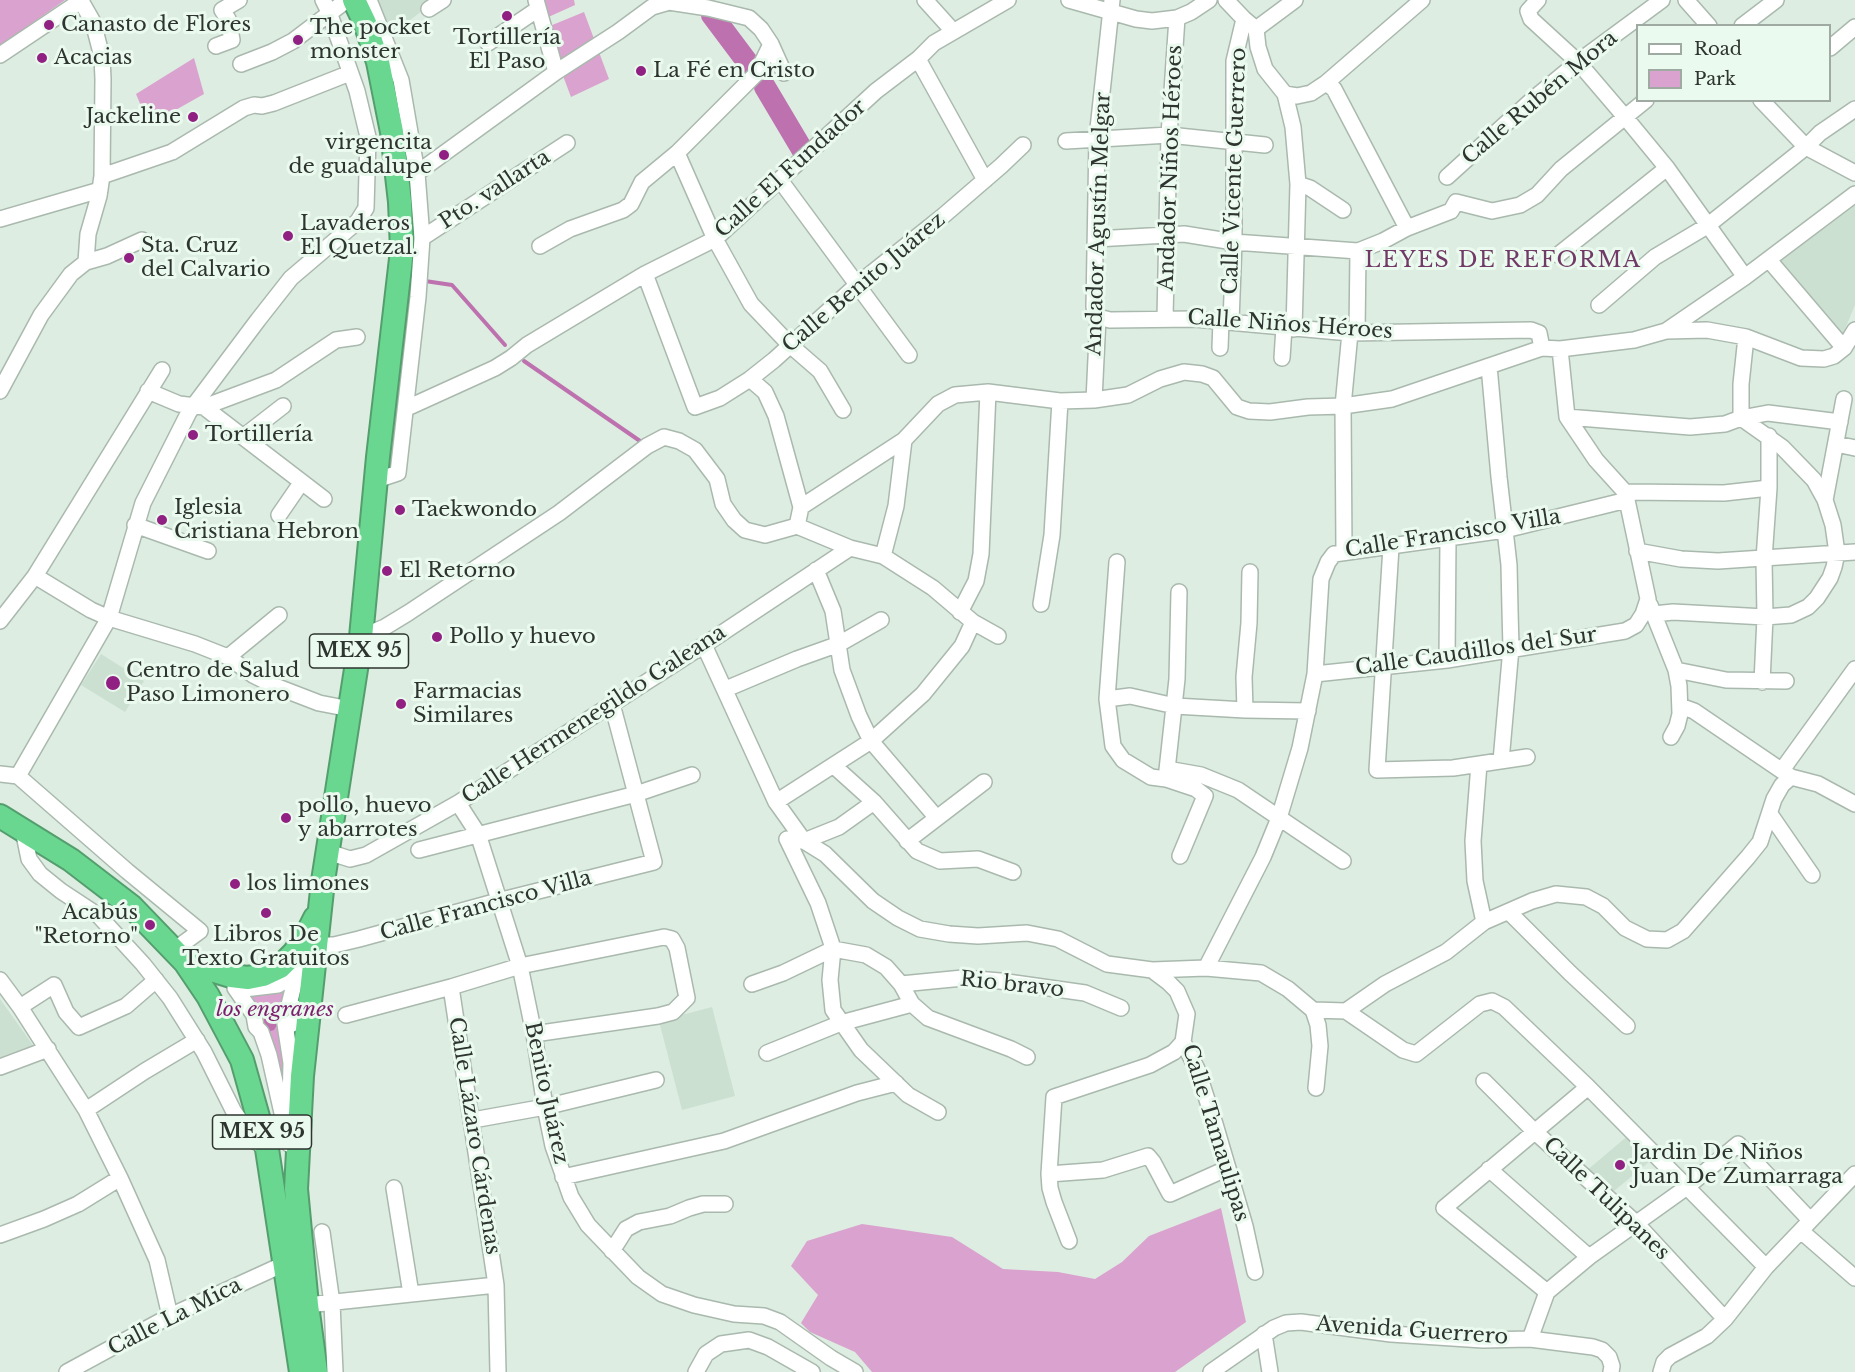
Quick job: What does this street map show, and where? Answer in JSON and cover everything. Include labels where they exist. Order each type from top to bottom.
[{"type":"highway","name":"MEX 95","points":[[316,1372],[299,1232],[296,1168],[302,1076],[319,911],[361,637],[402,250],[400,202],[392,132],[378,62],[365,23],[354,0]]},
{"type":"highway","name":"MEX 95","points":[[9,824],[89,872],[131,906],[179,956],[208,996],[242,1060],[267,1149],[301,1372]]},
{"type":"highway","points":[[179,956],[231,976],[248,978],[263,975],[280,967],[294,953],[319,911]]},
{"type":"street","points":[[0,55],[81,0],[93,22],[102,57],[101,183],[88,234],[86,262]]},
{"type":"street","points":[[216,46],[232,40],[228,19],[222,10],[239,0]]},
{"type":"street","points":[[242,64],[293,41],[326,6],[346,0]]},
{"type":"street","points":[[369,0],[401,80],[417,173],[422,237],[407,408],[398,473],[377,480]]},
{"type":"street","points":[[429,9],[443,0]]},
{"type":"street","points":[[925,0],[953,31]]},
{"type":"street","name":"Calle El Fundador","points":[[407,408],[512,358],[526,345],[645,274],[715,239],[876,91],[918,59],[934,43],[1008,0]]},
{"type":"street","points":[[1069,0],[1111,6],[1136,19],[1152,21],[1177,18],[1209,0]]},
{"type":"street","points":[[1226,0],[1250,24],[1265,69],[1285,94],[1293,127],[1298,184],[1295,248],[1289,328],[1282,358]]},
{"type":"street","name":"Calle Vicente Guerrero","points":[[1220,348],[1226,322],[1234,242],[1234,61],[1250,24],[1295,0]]},
{"type":"street","points":[[1285,94],[1297,96],[1311,93],[1326,83],[1422,0]]},
{"type":"street","name":"Calle Rubén Mora","points":[[1447,177],[1578,62],[1662,0]]},
{"type":"street","points":[[1686,0],[1707,24]]},
{"type":"street","points":[[1745,24],[1776,0]]},
{"type":"street","points":[[417,173],[556,72],[652,7],[669,2],[703,4],[749,18],[761,29],[771,44],[784,73]]},
{"type":"street","points":[[489,43],[537,5],[556,72]]},
{"type":"street","points":[[18,776],[109,618],[143,502],[198,407],[258,320],[291,279],[358,221],[366,208],[368,137],[357,91],[326,6]]},
{"type":"street","name":"Andador Agustín Melgar","points":[[1094,400],[1098,317],[1094,307],[1097,138],[1111,6]]},
{"type":"street","points":[[1533,6],[1531,19],[1578,62],[1625,117],[1667,168],[1745,277]]},
{"type":"street","name":"Andador Niños Héroes","points":[[1166,318],[1168,135],[1177,18]]},
{"type":"street","points":[[1831,47],[1855,27]]},
{"type":"street","points":[[540,246],[570,229],[623,210],[631,204],[642,182],[677,153],[757,73],[771,44]]},
{"type":"street","points":[[918,59],[985,180]]},
{"type":"street","points":[[0,219],[101,183],[172,152],[244,108],[274,103],[350,73]]},
{"type":"street","points":[[1326,83],[1334,89],[1407,228]]},
{"type":"street","points":[[1095,239],[1184,234],[1295,248],[1358,251],[1451,211],[1456,202],[1492,211],[1520,205],[1537,195],[1561,169],[1644,102]]},
{"type":"street","points":[[1764,102],[1806,147],[1855,173]]},
{"type":"street","points":[[1599,305],[1655,256],[1707,226],[1806,147],[1820,133],[1855,109]]},
{"type":"street","points":[[1066,141],[1168,135],[1235,140],[1265,145]]},
{"type":"street","name":"Pto. vallarta","points":[[422,237],[567,143]]},
{"type":"street","name":"Calle Benito Juárez","points":[[645,274],[695,407],[720,398],[750,379],[858,284],[985,180],[1023,145]]},
{"type":"street","points":[[677,153],[715,239],[751,304],[790,345],[820,371],[843,410]]},
{"type":"street","points":[[1558,255],[1667,168]]},
{"type":"street","points":[[780,180],[909,355]]},
{"type":"street","points":[[1298,184],[1310,188],[1343,210]]},
{"type":"street","points":[[1666,331],[1769,260],[1855,194]]},
{"type":"street","points":[[0,391],[46,307],[71,274],[86,262],[142,240]]},
{"type":"street","points":[[1344,552],[1343,405],[1354,333],[1358,251]]},
{"type":"street","points":[[1769,260],[1844,348]]},
{"type":"street","name":"Calle Niños Héroes","points":[[1098,317],[1110,320],[1166,318],[1354,333],[1531,330],[1539,333],[1542,348]]},
{"type":"street","points":[[801,507],[904,440],[938,404],[955,395],[988,392],[1060,401],[1094,400],[1128,395],[1160,379],[1184,372],[1214,378],[1238,407],[1249,411],[1270,412],[1392,399],[1542,348],[1560,349],[1634,340],[1666,331],[1707,330],[1746,337],[1801,358],[1824,359],[1834,356],[1844,348],[1854,333]]},
{"type":"street","points":[[198,407],[276,380],[336,340],[357,337]]},
{"type":"street","points":[[1741,418],[1741,384],[1746,337]]},
{"type":"street","points":[[1560,349],[1567,417],[1596,459],[1626,496],[1648,600],[1676,670],[1680,706],[1677,726],[1671,737]]},
{"type":"street","points":[[1489,366],[1509,565],[1511,648],[1501,761]]},
{"type":"street","points":[[3,613],[35,576],[162,370]]},
{"type":"street","points":[[750,379],[765,392],[776,416],[801,507],[797,526]]},
{"type":"street","points":[[148,391],[179,404],[198,407],[243,436],[256,449],[324,500]]},
{"type":"street","points":[[960,612],[976,581],[981,554],[988,392]]},
{"type":"street","points":[[1826,500],[1844,399]]},
{"type":"street","points":[[1041,604],[1052,535],[1060,401]]},
{"type":"street","points":[[243,436],[283,406]]},
{"type":"street","points":[[1567,417],[1690,427],[1725,424],[1741,418],[1768,413],[1840,422]]},
{"type":"street","points":[[1654,614],[1703,612],[1765,617],[1791,615],[1808,607],[1830,578],[1837,553],[1826,500],[1814,480],[1782,447],[1741,418]]},
{"type":"street","points":[[1762,682],[1769,436]]},
{"type":"street","points":[[361,637],[408,613],[559,513],[647,446],[664,437],[679,441],[695,450],[717,479],[723,504],[734,520],[745,530],[765,535],[797,526],[850,548],[883,556],[933,588],[973,622],[998,636]]},
{"type":"street","points":[[883,556],[896,506],[904,440]]},
{"type":"street","points":[[1836,444],[1855,448]]},
{"type":"street","points":[[279,515],[301,483]]},
{"type":"street","name":"Calle Francisco Villa","points":[[1206,968],[1263,857],[1300,748],[1315,674],[1321,579],[1334,554],[1505,530],[1626,496],[1724,493],[1769,488]]},
{"type":"street","points":[[135,525],[208,551]]},
{"type":"street","points":[[1447,660],[1448,539]]},
{"type":"street","points":[[1391,547],[1377,770],[1453,768],[1527,757]]},
{"type":"street","name":"Calle Hermenegildo Galeana","points":[[328,852],[350,859],[366,855],[458,803],[850,548]]},
{"type":"street","points":[[1637,552],[1681,559],[1718,561],[1855,552]]},
{"type":"street","points":[[1117,562],[1107,699],[1113,746],[1123,760],[1151,777],[1185,771],[1215,779],[1253,800],[1343,861]]},
{"type":"street","points":[[816,570],[833,611],[842,670],[871,741],[936,817]]},
{"type":"street","points":[[1245,710],[1244,676],[1250,623],[1250,572]]},
{"type":"street","points":[[35,576],[109,618],[195,644],[228,657],[253,675],[275,686],[319,703],[350,709]]},
{"type":"street","points":[[1167,774],[1175,706],[1179,592]]},
{"type":"street","name":"Calle Caudillos del Sur","points":[[1315,674],[1447,660],[1625,631],[1636,624],[1648,600]]},
{"type":"street","points":[[228,657],[279,615]]},
{"type":"street","points":[[726,689],[839,644],[881,620]]},
{"type":"street","points":[[776,802],[871,741],[923,694],[962,646],[973,622]]},
{"type":"street","points":[[704,645],[776,802],[804,842]]},
{"type":"street","points":[[1346,1011],[1385,984],[1446,951],[1484,921],[1532,901],[1556,894],[1586,897],[1603,906],[1625,928],[1647,939],[1667,940],[1683,931],[1760,842],[1774,799],[1786,774],[1855,669]]},
{"type":"street","points":[[1676,670],[1726,680],[1786,681]]},
{"type":"street","points":[[1107,699],[1130,696],[1175,706],[1308,711]]},
{"type":"street","points":[[612,704],[636,794]]},
{"type":"street","points":[[1680,706],[1694,711],[1786,774],[1818,784],[1855,804]]},
{"type":"street","points":[[1479,764],[1473,841],[1475,880],[1484,921]]},
{"type":"street","points":[[834,766],[874,802],[917,851],[940,861],[978,859],[1013,872]]},
{"type":"street","points":[[0,774],[18,776],[127,872],[200,931],[179,956]]},
{"type":"street","points":[[1167,774],[1205,796],[1180,856]]},
{"type":"street","points":[[419,850],[636,794],[692,775]]},
{"type":"street","points":[[907,841],[984,782]]},
{"type":"street","name":"Calle Francisco Villa","points":[[316,945],[334,945],[359,939],[654,862],[636,794]]},
{"type":"street","points":[[804,842],[839,827],[874,802]]},
{"type":"street","name":"Benito Juárez","points":[[458,803],[478,834],[520,966],[534,1034],[544,1107],[554,1146],[563,1178],[588,1225],[638,1277],[662,1294],[694,1305],[734,1314],[764,1316],[780,1322],[855,1372]]},
{"type":"street","points":[[1770,814],[1812,875]]},
{"type":"street","points":[[9,824],[29,859],[40,873],[61,891],[99,916],[156,980],[197,1040],[234,1112],[255,1141],[267,1149]]},
{"type":"street","points":[[938,1112],[908,1095],[861,1050],[833,1010],[830,980],[833,949],[818,903],[787,839],[804,842],[825,854],[873,901],[898,918],[920,929],[978,936],[1027,933],[1058,939],[1107,964],[1152,970],[1206,968],[1261,973],[1288,989],[1313,1010],[1318,1025],[1320,1046],[1316,1088]]},
{"type":"street","points":[[1509,912],[1627,1026]]},
{"type":"street","points":[[346,1015],[520,966],[664,937],[672,939],[677,948],[687,998],[674,1012],[534,1034]]},
{"type":"street","points":[[752,984],[783,973],[833,949],[866,955],[886,967],[901,984],[912,1004],[928,1018],[1011,1048],[1027,1057]]},
{"type":"street","name":"Calle Tamaulipas","points":[[1152,970],[1177,991],[1186,1014],[1183,1042],[1197,1069],[1228,1168],[1245,1226],[1255,1272]]},
{"type":"street","points":[[297,972],[289,1005],[297,1012],[296,1018],[292,1023],[285,1024],[291,1063],[289,1144],[269,1055],[261,1032],[256,1027],[254,1015],[235,988],[278,985],[297,972]]},
{"type":"street","name":"Rio bravo","points":[[901,984],[963,978],[1000,981],[1085,993],[1121,1008]]},
{"type":"street","points":[[0,980],[48,1049],[86,1110],[120,1178],[156,1260],[171,1316]]},
{"type":"street","points":[[20,1007],[54,985],[66,1012],[79,1027],[126,1005],[156,980]]},
{"type":"street","name":"Calle Lázaro Cárdenas","points":[[452,987],[496,1285],[498,1372]]},
{"type":"street","points":[[1313,1010],[1346,1011],[1403,1050],[1416,1054],[1480,1004],[1492,1001],[1504,1007],[1588,1087],[1766,1267]]},
{"type":"street","points":[[767,1053],[841,1023],[912,1004]]},
{"type":"street","points":[[86,1110],[197,1040]]},
{"type":"street","points":[[1070,1241],[1054,1202],[1049,1174],[1054,1097],[1150,1065],[1174,1052],[1183,1042]]},
{"type":"street","points":[[0,1067],[48,1049]]},
{"type":"street","points":[[473,1120],[544,1107],[656,1080]]},
{"type":"street","name":"Calle Tulipanes","points":[[1484,1081],[1534,1131],[1637,1224],[1725,1318]]},
{"type":"street","points":[[563,1178],[724,1141],[857,1093],[896,1083]]},
{"type":"street","points":[[1546,1292],[1444,1208],[1588,1087]]},
{"type":"street","points":[[1530,1339],[1546,1292],[1589,1257],[1687,1187],[1738,1144],[1806,1225],[1855,1278]]},
{"type":"street","points":[[1049,1174],[1103,1170],[1148,1156],[1170,1194],[1228,1168]]},
{"type":"street","points":[[1489,1169],[1589,1257]]},
{"type":"street","points":[[1661,1372],[1664,1362],[1670,1356],[1707,1336],[1725,1318],[1766,1267],[1855,1174]]},
{"type":"street","points":[[0,1235],[78,1204],[120,1178]]},
{"type":"street","points":[[394,1188],[411,1294]]},
{"type":"street","points":[[612,1251],[626,1229],[639,1222],[670,1216],[703,1204],[725,1204]]},
{"type":"street","points":[[322,1232],[332,1303],[335,1372]]},
{"type":"street","name":"Calle La Mica","points":[[67,1372],[171,1316],[284,1264]]},
{"type":"street","name":"Calle Lázaro Cárdenas","points":[[307,1305],[496,1285]]},
{"type":"street","name":"Avenida Guerrero","points":[[1211,1372],[1274,1328],[1286,1323],[1301,1322],[1391,1334],[1483,1341],[1530,1339],[1593,1347],[1602,1350],[1609,1357],[1611,1372]]},
{"type":"street","points":[[1264,1334],[1270,1372]]},
{"type":"street","points":[[696,1372],[706,1354],[721,1344],[749,1340],[768,1347],[812,1372]]},
{"type":"shaded area","points":[[378,0],[436,0],[391,35]]},
{"type":"shaded area","points":[[1855,203],[1855,305],[1843,334],[1795,283],[1779,262]]},
{"type":"shaded area","name":"Centro de Salud Paso Limonero","points":[[101,654],[144,681],[125,712],[81,685]]},
{"type":"shaded area","points":[[0,999],[35,1048],[0,1061]]},
{"type":"shaded area","points":[[712,1007],[735,1096],[682,1110],[659,1021]]},
{"type":"shaded area","points":[[269,1011],[277,1017],[277,1025],[274,1030],[267,1032],[257,1020],[261,1013]]},
{"type":"shaded area","name":"Jardin De Niños Juan De Zumarraga","points":[[1631,1133],[1655,1157],[1608,1196],[1585,1172]]},
{"type":"green space","points":[[0,0],[65,0],[0,46]]},
{"type":"green space","points":[[539,0],[574,0],[575,5],[544,19]]},
{"type":"green space","points":[[584,12],[609,79],[571,97],[545,28]]},
{"type":"green space","points":[[194,58],[204,94],[149,125],[136,94]]},
{"type":"green space","name":"los engranes","points":[[312,953],[296,1067],[284,1080],[272,1075],[255,1032],[225,985],[279,980]]},
{"type":"green space","points":[[1221,1208],[1246,1322],[1175,1372],[872,1372],[855,1352],[810,1332],[801,1323],[818,1295],[791,1266],[807,1241],[862,1224],[952,1237],[1003,1269],[1058,1272],[1095,1279],[1122,1262],[1149,1236]]},
{"type":"waterway","points":[[712,15],[751,67]]},
{"type":"waterway","points":[[765,87],[803,151]]},
{"type":"waterway","points":[[425,281],[452,285],[505,345]]},
{"type":"waterway","points":[[524,361],[640,441]]},
{"type":"place","name":"Tortillería El Paso","points":[[507,16]]},
{"type":"place","name":"Canasto de Flores","points":[[49,25]]},
{"type":"place","name":"The pocket monster","points":[[298,40]]},
{"type":"place","name":"Acacias","points":[[42,58]]},
{"type":"place","name":"La Fé en Cristo","points":[[641,71]]},
{"type":"place","name":"Jackeline","points":[[193,117]]},
{"type":"place","name":"virgencita de guadalupe","points":[[444,155]]},
{"type":"place","name":"Lavaderos El Quetzal.","points":[[288,236]]},
{"type":"place","name":"Sta. Cruz del Calvario","points":[[129,258]]},
{"type":"place","name":"Tortillería","points":[[193,435]]},
{"type":"place","name":"Taekwondo","points":[[400,510]]},
{"type":"place","name":"Iglesia Cristiana Hebron","points":[[162,520]]},
{"type":"place","name":"El Retorno","points":[[387,571]]},
{"type":"place","name":"Pollo y huevo","points":[[437,637]]},
{"type":"place","name":"Centro de Salud Paso Limonero","points":[[113,683]]},
{"type":"place","name":"Farmacias Similares","points":[[401,704]]},
{"type":"place","name":"pollo, huevo y abarrotes","points":[[286,818]]},
{"type":"place","name":"los limones","points":[[235,884]]},
{"type":"place","name":"Libros De Texto Gratuitos","points":[[266,913]]},
{"type":"place","name":"Acabús \"Retorno\"","points":[[150,925]]},
{"type":"place","name":"Jardin De Niños Juan De Zumarraga","points":[[1620,1165]]},
{"type":"district","name":"LEYES DE REFORMA","points":[[1503,261]]}]
